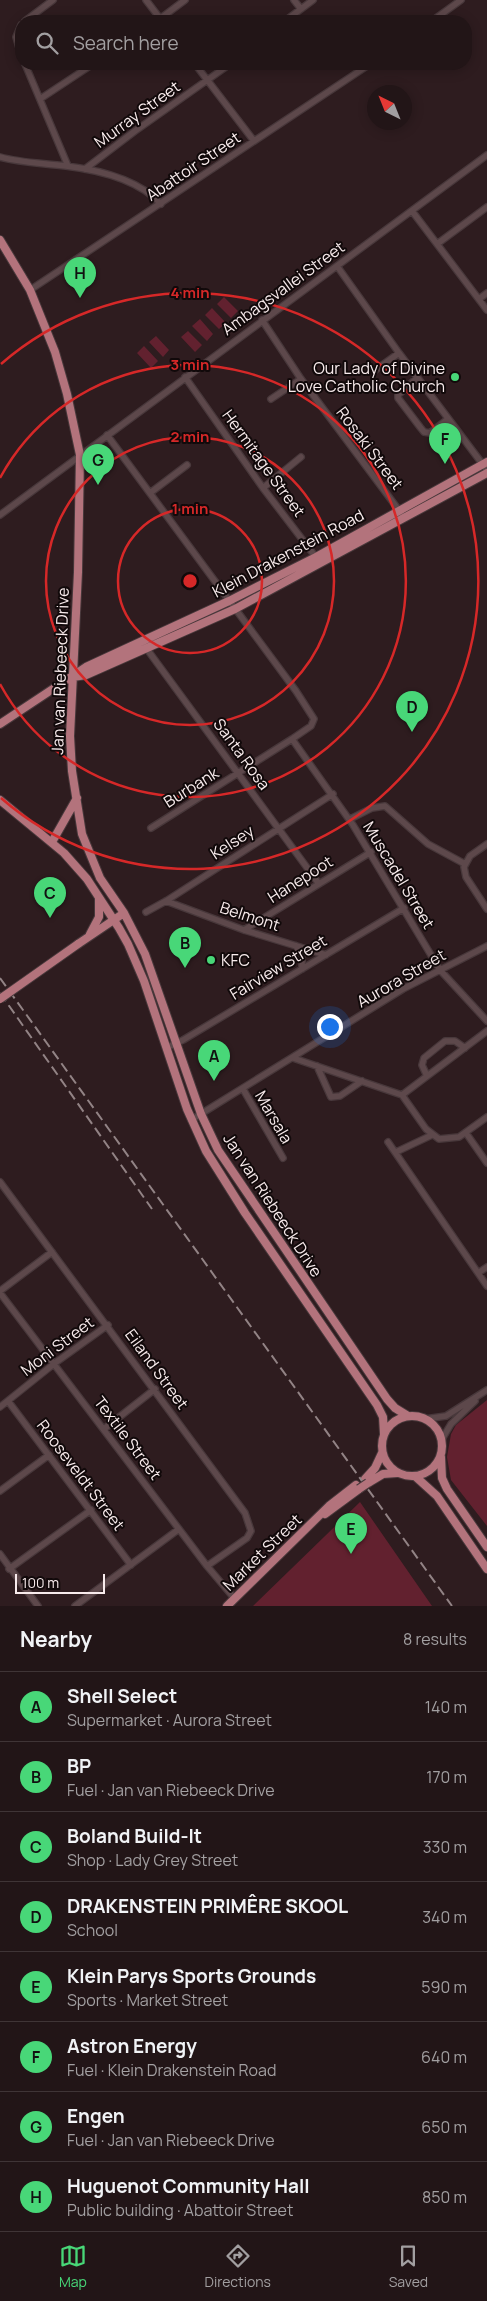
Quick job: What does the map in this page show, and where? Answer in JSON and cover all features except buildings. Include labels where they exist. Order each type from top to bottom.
[{"type":"main road","name":"Jan van Riebeeck Drive","points":[[0,240],[30,290],[54,352],[67,394],[80,455],[81,471],[70,736],[72,771],[82,834],[100,878],[124,913],[145,954],[201,1114],[218,1150],[387,1399],[395,1408],[408,1416]]},
{"type":"main road","name":"Klein Drakenstein Road","points":[[0,724],[86,667],[229,601],[486,467]]},
{"type":"main road","name":"Klein Drakenstein Road","points":[[73,677],[86,675],[235,609],[404,519],[486,467]]},
{"type":"main road","points":[[52,842],[77,798]]},
{"type":"main road","name":"Jan van Riebeeck Drive","points":[[0,800],[52,842],[76,866],[128,944],[144,981],[191,1120],[219,1173],[377,1405],[383,1417],[384,1434]]},
{"type":"main road","points":[[89,936],[98,920],[99,898]]},
{"type":"main road","points":[[0,999],[124,913]]},
{"type":"main road","points":[[487,1547],[447,1489],[442,1478],[442,1439],[432,1424],[425,1419],[408,1416],[394,1422],[384,1434],[382,1453],[385,1461],[397,1473],[416,1477],[437,1496],[487,1569]]},
{"type":"main road","name":"Market Street","points":[[366,1481],[382,1453]]},
{"type":"main road","points":[[416,1477],[431,1470],[441,1457]]},
{"type":"main road","name":"Market Street","points":[[227,1606],[328,1506],[366,1481],[383,1474],[397,1473]]},
{"type":"street","points":[[33,15],[53,0]]},
{"type":"street","points":[[146,0],[156,15]]},
{"type":"street","points":[[167,15],[185,0]]},
{"type":"street","points":[[294,0],[301,9]]},
{"type":"street","points":[[293,15],[312,0]]},
{"type":"street","points":[[440,15],[457,1]]},
{"type":"street","points":[[28,70],[68,166]]},
{"type":"street","points":[[40,99],[84,70]]},
{"type":"street","points":[[200,70],[254,141]]},
{"type":"street","name":"Murray Street","points":[[85,169],[134,131],[222,70]]},
{"type":"street","name":"Abattoir Street","points":[[30,290],[361,70]]},
{"type":"street","name":"Ambagsvallei Street","points":[[0,514],[487,155]]},
{"type":"street","points":[[0,157],[85,169],[141,186],[161,204]]},
{"type":"street","points":[[438,244],[487,207]]},
{"type":"street","points":[[412,211],[487,310]]},
{"type":"street","points":[[337,266],[448,420],[486,467]]},
{"type":"street","points":[[479,299],[487,293]]},
{"type":"street","name":"Rosaki Street","points":[[262,320],[301,378],[404,519]]},
{"type":"street","points":[[374,371],[399,353]]},
{"type":"street","name":"Hermitage Street","points":[[185,377],[263,488],[321,564]]},
{"type":"street","points":[[271,399],[301,378]]},
{"type":"street","points":[[417,378],[398,395],[398,398],[424,432],[430,433],[448,420]]},
{"type":"street","points":[[107,434],[235,609]]},
{"type":"street","points":[[263,488],[301,457]]},
{"type":"street","points":[[150,493],[188,465]]},
{"type":"street","name":"Burbank","points":[[151,828],[292,739],[314,723],[314,716],[235,609]]},
{"type":"street","name":"Santa Rosa","points":[[141,641],[318,884]]},
{"type":"street","name":"Muscadel Street","points":[[292,739],[350,819],[440,970],[487,1020]]},
{"type":"street","name":"Kelsey","points":[[146,912],[333,794]]},
{"type":"street","points":[[350,819],[372,808],[385,806],[424,841],[464,864]]},
{"type":"street","points":[[487,844],[470,856],[464,864],[466,877],[487,909]]},
{"type":"street","name":"Hanepoot","points":[[244,930],[370,852]]},
{"type":"street","name":"Belmont","points":[[166,901],[244,930],[326,955]]},
{"type":"street","name":"Fairview Street","points":[[166,1048],[404,908]]},
{"type":"street","points":[[296,946],[302,956],[302,969]]},
{"type":"street","name":"Aurora Street","points":[[191,1120],[403,989],[487,946]]},
{"type":"street","points":[[402,1095],[487,1031]]},
{"type":"street","points":[[427,1076],[422,1065],[424,1058],[445,1041],[455,1042],[465,1048]]},
{"type":"street","points":[[294,1058],[402,1095],[432,1135],[439,1139],[459,1138],[487,1117]]},
{"type":"street","points":[[318,1066],[331,1097],[340,1096],[362,1081]]},
{"type":"street","name":"Marsala","points":[[242,1089],[283,1158]]},
{"type":"street","points":[[466,1133],[487,1163]]},
{"type":"street","points":[[396,1152],[432,1135]]},
{"type":"street","points":[[388,1142],[487,1286]]},
{"type":"street","name":"Eiland Street","points":[[0,1182],[108,1325],[245,1513],[250,1523],[251,1531],[247,1538],[207,1566]]},
{"type":"street","points":[[0,1292],[52,1252]]},
{"type":"street","points":[[478,1273],[487,1267]]},
{"type":"street","name":"Textile Street","points":[[0,1292],[207,1566],[234,1598]]},
{"type":"street","name":"Moni Street","points":[[0,1407],[55,1363],[108,1325]]},
{"type":"street","points":[[104,1429],[155,1389]]},
{"type":"street","points":[[442,1439],[454,1420],[487,1390]]},
{"type":"street","points":[[425,1419],[446,1416],[478,1397]]},
{"type":"street","name":"Rooseveldt Street","points":[[8,1401],[131,1565]]},
{"type":"street","points":[[0,1491],[49,1455]]},
{"type":"street","points":[[9,1569],[91,1510]]},
{"type":"street","points":[[75,1606],[179,1529]]},
{"type":"street","points":[[0,1554],[9,1569],[38,1606]]},
{"type":"shaded area","points":[[224,297],[238,311],[231,318],[217,304]]},
{"type":"shaded area","points":[[212,308],[226,323],[219,329],[205,315]]},
{"type":"shaded area","points":[[200,319],[213,334],[207,341],[192,326]]},
{"type":"shaded area","points":[[188,331],[202,345],[195,352],[181,337]]},
{"type":"shaded area","points":[[156,336],[169,350],[163,357],[149,342]]},
{"type":"shaded area","points":[[144,346],[158,361],[151,368],[137,353]]},
{"type":"shaded area","points":[[487,1400],[487,1526],[451,1480],[447,1457],[451,1434],[456,1425]]},
{"type":"shaded area","points":[[360,1502],[432,1606],[253,1606]]},
{"type":"railway","points":[[0,978],[452,1606]]},
{"type":"railway","points":[[0,993],[152,1209]]},
{"type":"place","name":"Huguenot Community Hall","points":[[80,298]]},
{"type":"place","name":"Our Lady of Divine Love Catholic Church","points":[[455,377]]},
{"type":"place","name":"Astron Energy","points":[[445,464]]},
{"type":"place","name":"Engen","points":[[98,485]]},
{"type":"place","name":"DRAKENSTEIN PRIMÊRE SKOOL","points":[[412,732]]},
{"type":"place","name":"Boland Build-It","points":[[50,918]]},
{"type":"place","name":"KFC","points":[[211,960]]},
{"type":"place","name":"BP","points":[[185,968]]},
{"type":"place","name":"Shell Select","points":[[214,1081]]},
{"type":"place","name":"Klein Parys Sports Grounds","points":[[351,1554]]}]
